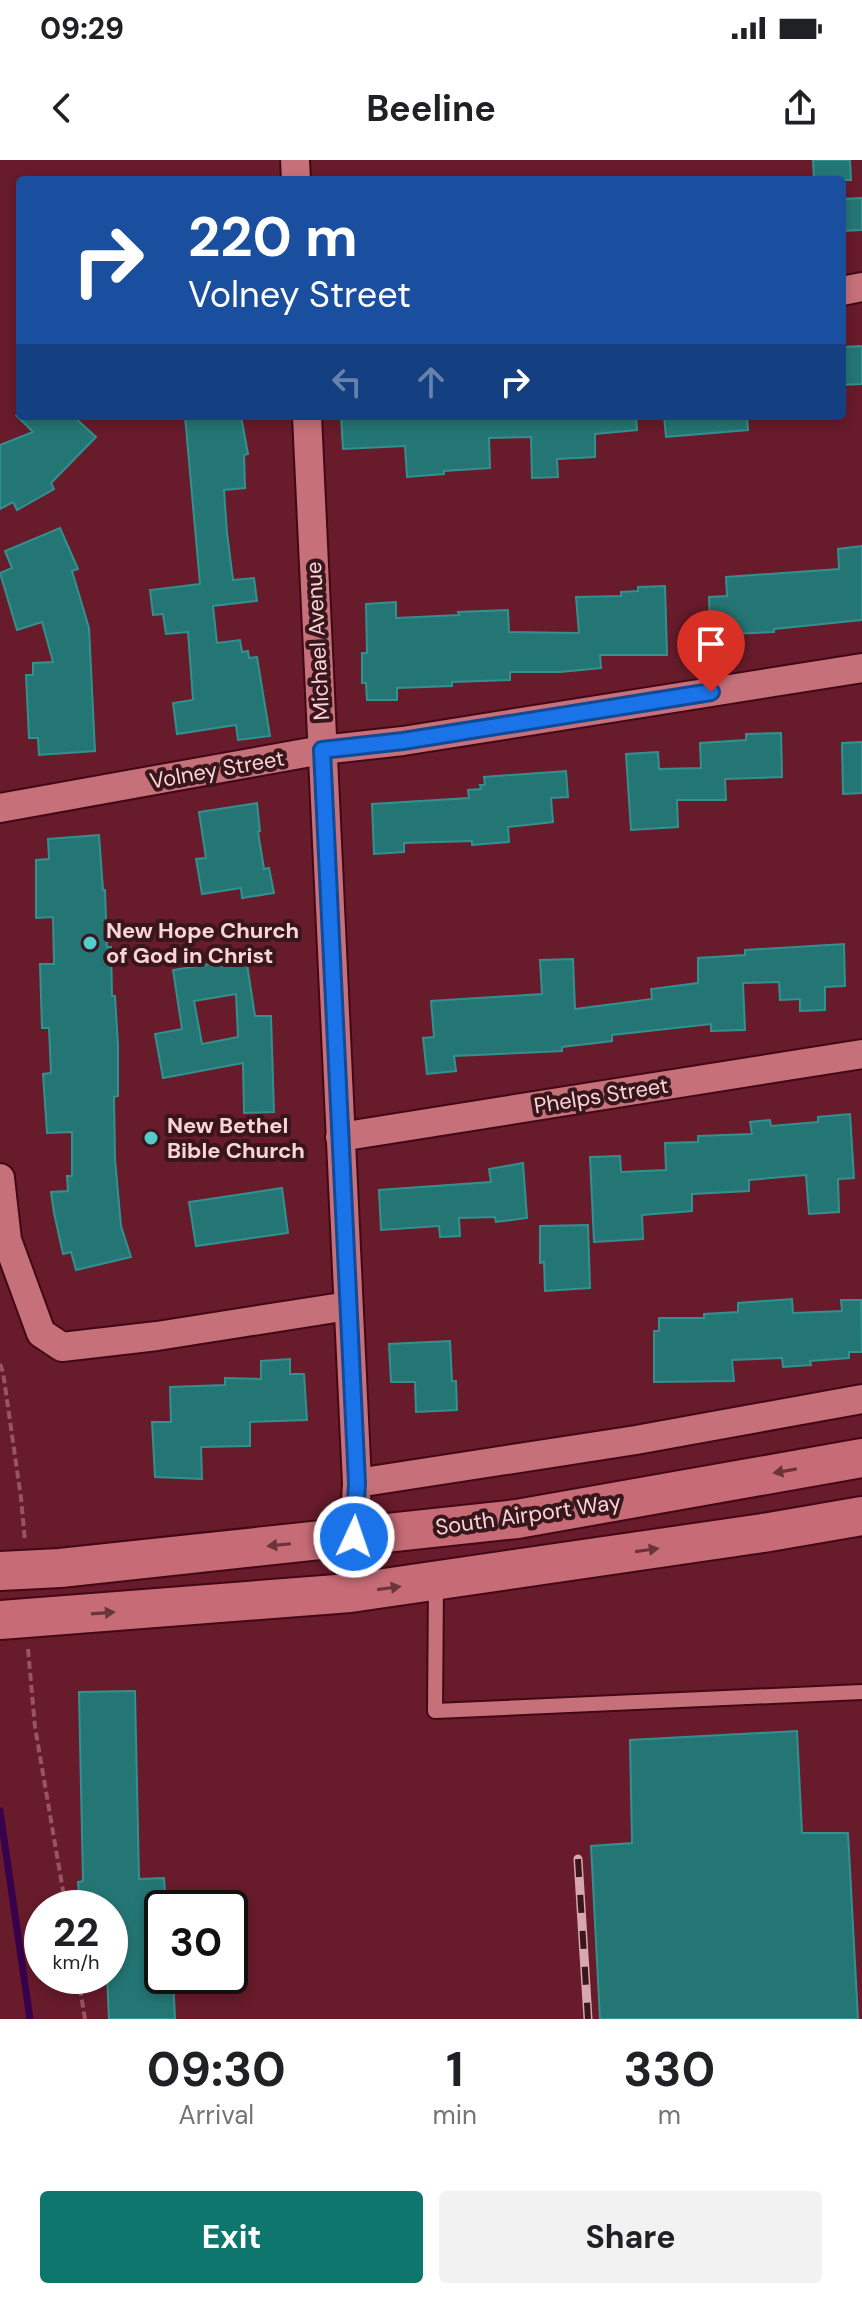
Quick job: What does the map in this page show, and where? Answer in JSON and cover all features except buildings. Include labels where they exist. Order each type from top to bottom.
[{"type":"main road","name":"South Airport Way","points":[[12,1570],[60,1568],[517,1519],[862,1458]]},
{"type":"main road","points":[[12,1620],[350,1593],[747,1536],[862,1516]]},
{"type":"street","name":"Michael Avenue","points":[[307,420],[357,1483],[354,1537]]},
{"type":"street","name":"Volney Street","points":[[0,808],[322,750],[403,741],[862,668]]},
{"type":"street","name":"Phelps Street","points":[[340,1137],[862,1054]]},
{"type":"street","points":[[0,1178],[7,1240],[41,1333],[62,1347],[157,1336],[348,1306]]},
{"type":"street","points":[[357,1483],[636,1440],[862,1399]]},
{"type":"lane","points":[[436,1581],[435,1711],[862,1692]]},
{"type":"path","points":[[0,1364],[25,1532],[12,1570]]},
{"type":"path","points":[[12,1620],[35,1727],[63,1890]]},
{"type":"path","points":[[81,1994],[85,2019]]},
{"type":"waterway","points":[[0,1811],[30,2019]]},
{"type":"railway","points":[[578,1859],[588,2019]]},
{"type":"place","name":"New Hope Church of God in Christ","points":[[90,943]]},
{"type":"place","name":"New Bethel Bible Church","points":[[151,1138]]},
{"type":"route","points":[[354,1537],[357,1483],[322,750],[403,741],[711,692]]}]
